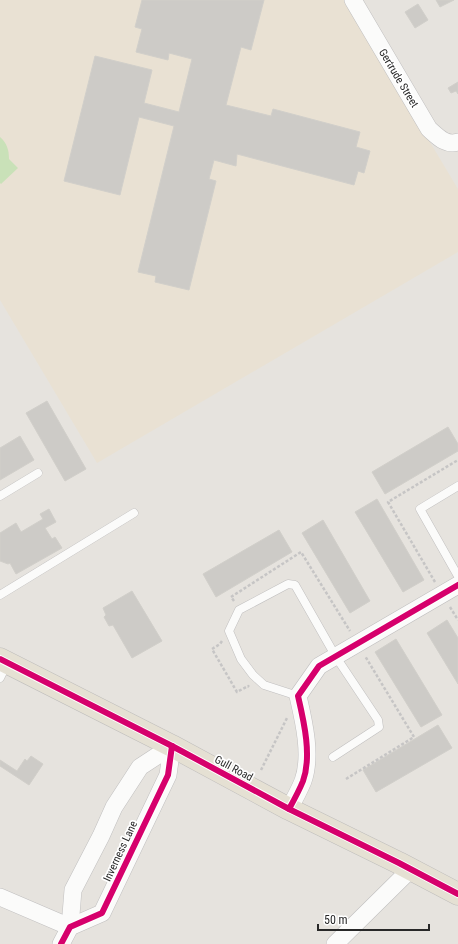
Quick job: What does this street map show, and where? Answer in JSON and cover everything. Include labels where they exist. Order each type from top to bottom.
[{"type":"main road","name":"Gull Road","points":[[3,667],[172,746],[289,809],[411,869],[458,894]]},
{"type":"street","name":"Gertrude Street","points":[[353,0],[429,129],[440,140],[446,143],[457,143]]},
{"type":"street","points":[[289,809],[303,780],[307,762],[306,730],[298,696],[319,666],[458,585]]},
{"type":"street","points":[[61,944],[70,927],[73,890],[114,807],[140,767],[172,746]]},
{"type":"street","name":"Inverness Lane","points":[[70,927],[102,913],[168,775],[172,746]]},
{"type":"street","points":[[335,944],[411,869]]},
{"type":"street","points":[[0,897],[70,927]]},
{"type":"lane","points":[[0,496],[38,473]]},
{"type":"lane","points":[[458,486],[420,509],[458,576]]},
{"type":"lane","points":[[0,596],[134,513]]},
{"type":"lane","points":[[298,696],[264,685],[253,675],[241,659],[229,631],[239,610],[288,584],[295,585],[336,657],[378,720],[379,727],[333,758]]},
{"type":"path","points":[[236,606],[231,597],[302,552],[414,737],[346,779]]},
{"type":"path","points":[[448,603],[458,620]]},
{"type":"path","points":[[222,640],[220,644],[212,649],[237,692],[248,686],[254,690]]},
{"type":"path","points":[[262,770],[289,713]]},
{"type":"shaded area","points":[[0,0],[345,0],[458,189],[458,252],[97,463],[0,300]]},
{"type":"green space","points":[[0,137],[7,147],[9,159],[18,168],[1,184],[0,183]]},
{"type":"building","points":[[142,0],[264,0],[251,50],[241,47],[226,105],[271,116],[273,109],[360,132],[356,147],[370,151],[364,173],[358,171],[354,185],[237,154],[236,166],[214,160],[209,179],[216,181],[189,290],[155,282],[156,276],[138,272],[174,126],[139,117],[120,195],[64,181],[95,56],[152,70],[144,103],[179,112],[192,59],[169,53],[168,60],[136,52],[142,29],[135,27]]},
{"type":"building","points":[[436,0],[454,0],[440,7]]},
{"type":"building","points":[[418,4],[428,20],[415,28],[405,12]]},
{"type":"building","points":[[458,82],[458,94],[456,91],[451,93],[448,88]]},
{"type":"building","points":[[47,401],[86,469],[65,481],[26,413]]},
{"type":"building","points":[[448,427],[458,444],[458,451],[385,494],[372,472]]},
{"type":"building","points":[[20,436],[34,460],[0,480],[0,448]]},
{"type":"building","points":[[377,499],[424,580],[403,592],[355,512]]},
{"type":"building","points":[[49,509],[56,522],[45,528],[52,539],[55,537],[62,548],[16,574],[10,563],[8,564],[0,561],[0,533],[16,523],[21,532],[43,519],[40,514]]},
{"type":"building","points":[[323,520],[370,601],[350,613],[302,533]]},
{"type":"building","points":[[279,530],[292,552],[216,597],[203,574]]},
{"type":"building","points":[[132,591],[162,641],[132,658],[113,625],[109,626],[104,617],[106,615],[103,608]]},
{"type":"building","points":[[447,620],[458,638],[458,684],[427,633]]},
{"type":"building","points":[[396,639],[442,715],[421,727],[375,652]]},
{"type":"building","points":[[438,725],[452,748],[376,792],[363,770]]},
{"type":"building","points":[[31,756],[43,764],[29,785],[0,766],[0,760],[17,771],[25,759],[27,761]]},
{"type":"cycle path","points":[[289,809],[303,781],[307,761],[303,717],[298,696],[319,666],[458,585]]},
{"type":"cycle path","points":[[0,659],[172,746],[289,809],[458,894]]},
{"type":"cycle path","points":[[61,944],[70,927],[102,913],[168,775],[172,746]]}]
